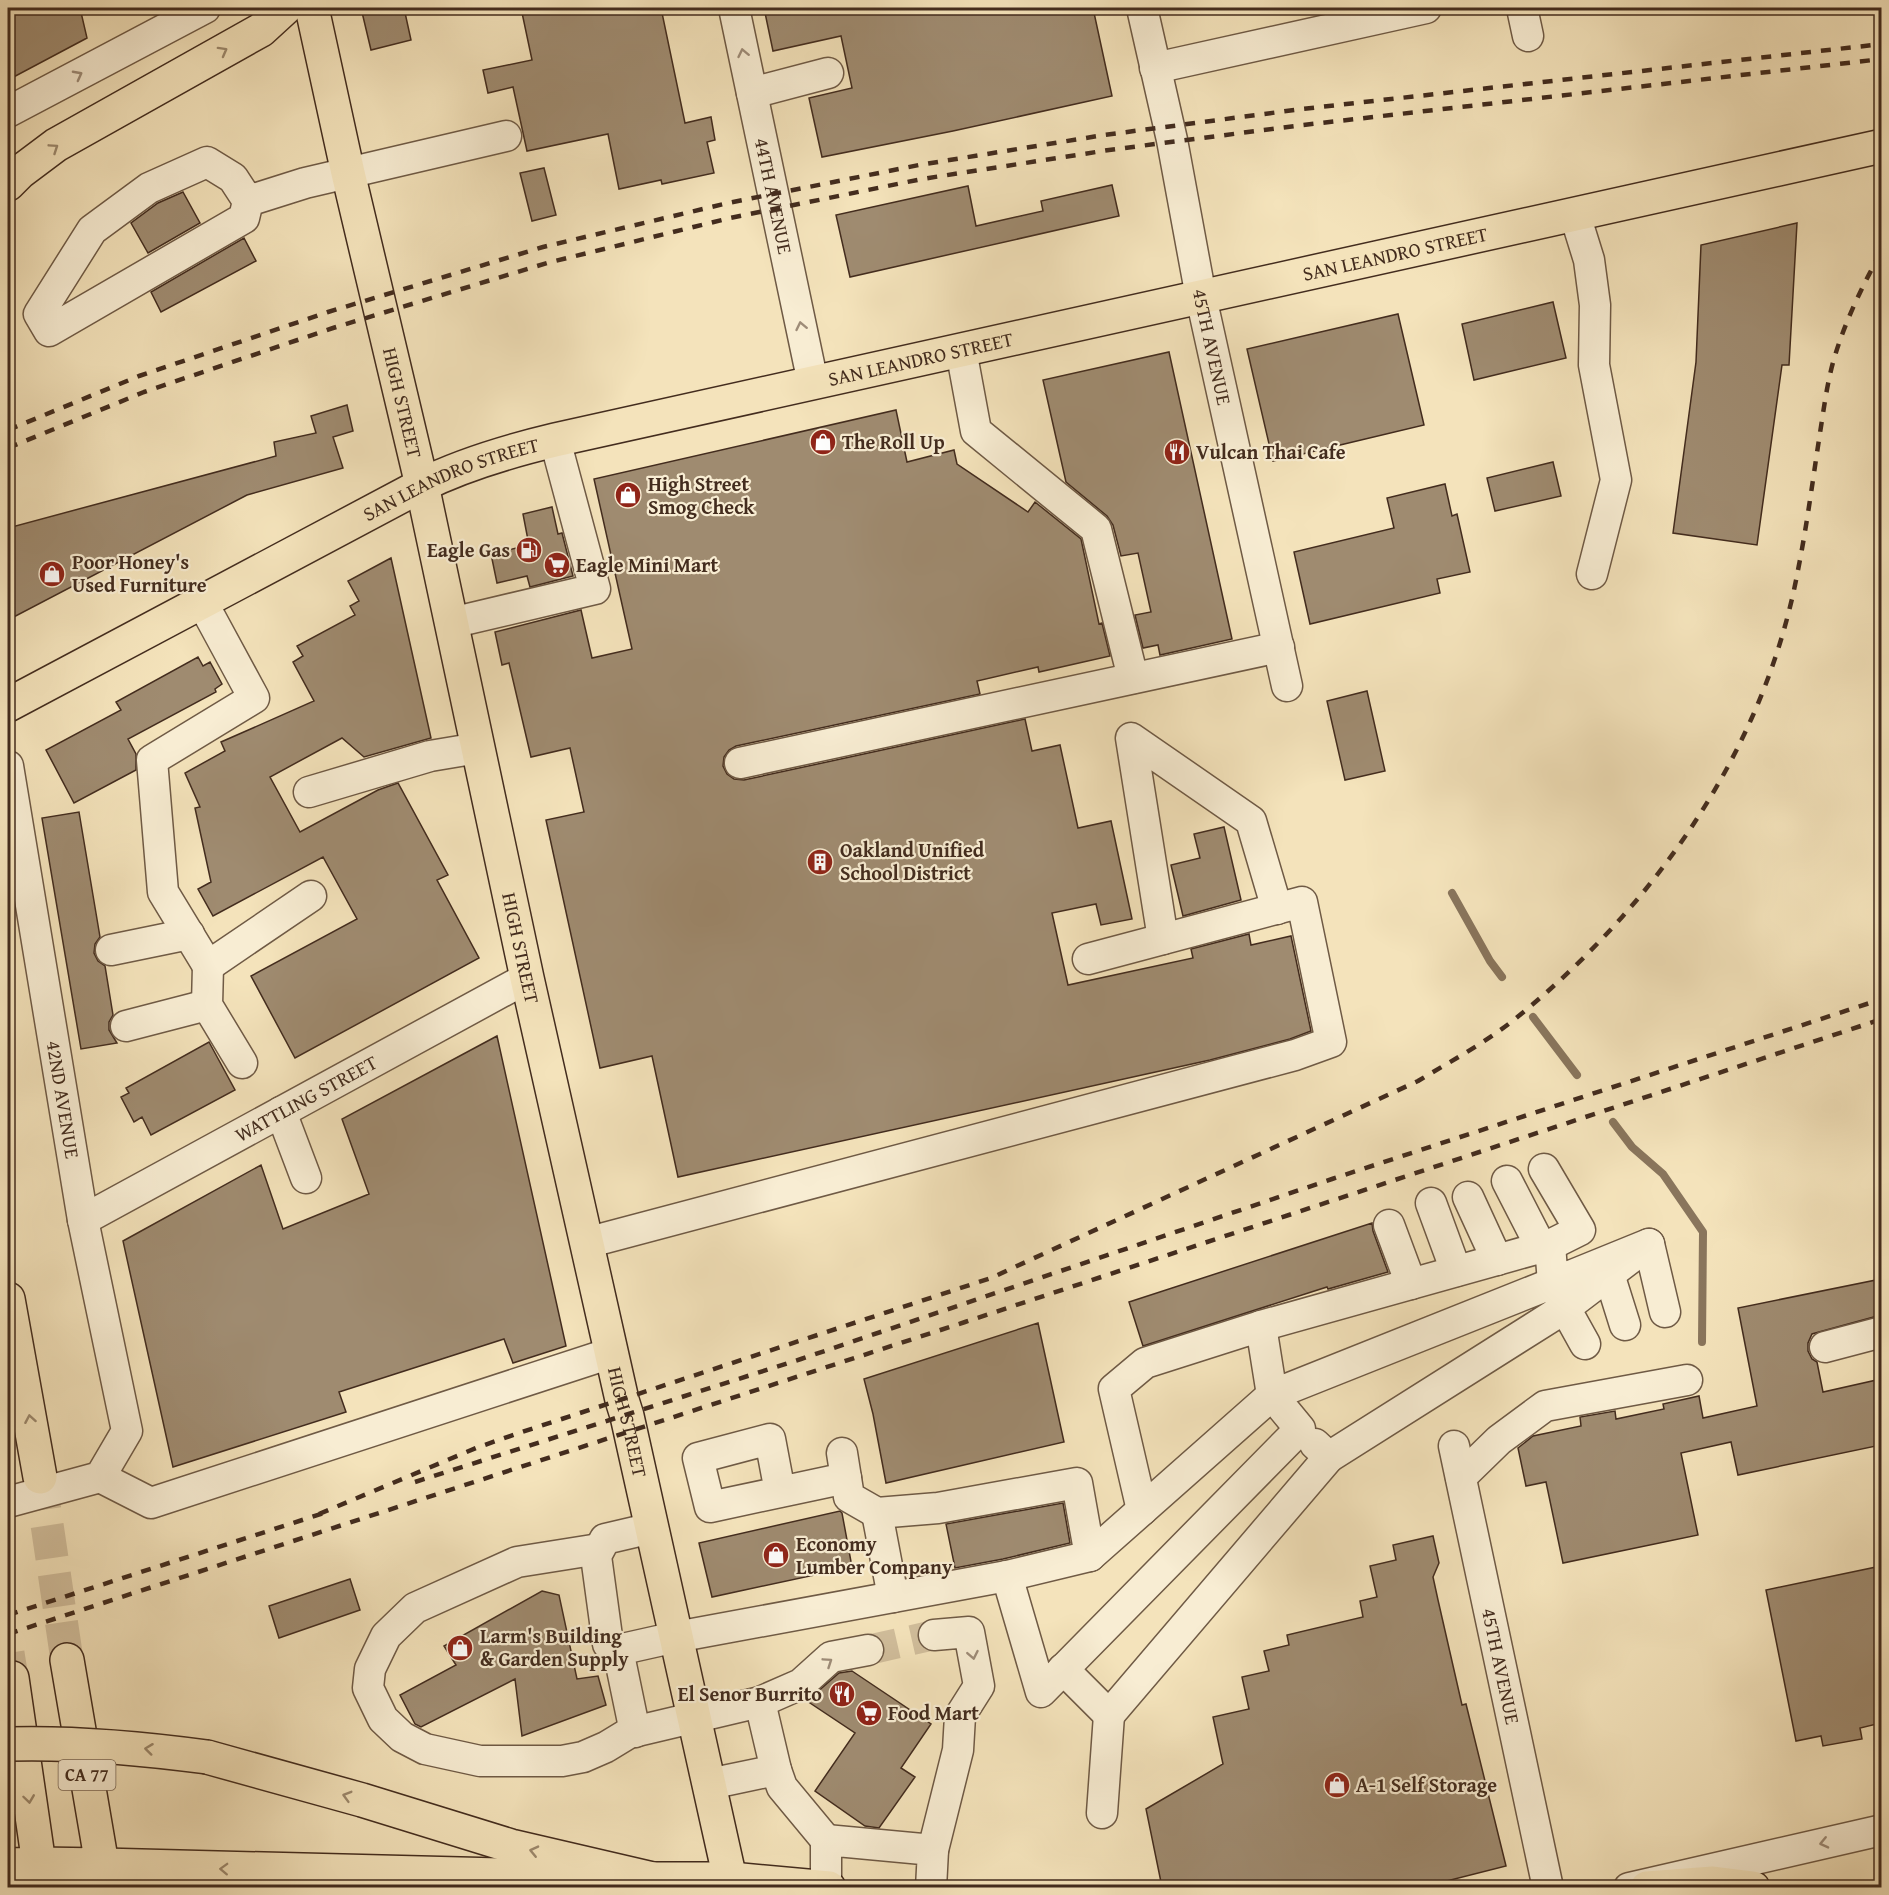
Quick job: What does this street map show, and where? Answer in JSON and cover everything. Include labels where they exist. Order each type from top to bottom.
[{"type":"main road","points":[[8,184],[56,145],[261,30],[285,8]]},
{"type":"main road","name":"HIGH STREET","points":[[312,8],[348,173],[422,485],[527,978],[731,1883]]},
{"type":"main road","name":"SAN LEANDRO STREET","points":[[8,705],[447,472],[486,458],[555,440],[1881,146]]},
{"type":"main road","points":[[8,1299],[40,1477]]},
{"type":"main road","name":"CA 77","points":[[67,1660],[105,1876]]},
{"type":"main road","points":[[12,1678],[30,1872],[105,1876],[652,1880],[827,1887]]},
{"type":"main road","points":[[8,1744],[106,1745],[207,1757],[362,1800],[511,1846],[652,1880]]},
{"type":"main road","points":[[1647,1887],[1713,1883],[1753,1887]]},
{"type":"street","points":[[8,112],[205,8]]},
{"type":"street","name":"44TH AVENUE","points":[[734,8],[813,383]]},
{"type":"street","name":"45TH AVENUE","points":[[1142,8],[1172,140],[1201,297],[1287,686]]},
{"type":"street","points":[[1155,68],[1426,8]]},
{"type":"street","points":[[752,93],[828,73]]},
{"type":"street","points":[[248,201],[306,183],[506,136]]},
{"type":"street","points":[[207,162],[233,178],[248,201],[244,218],[50,331],[39,314],[92,230],[149,188],[207,162]]},
{"type":"street","points":[[1575,215],[1589,260],[1595,305],[1594,365],[1616,480],[1592,574]]},
{"type":"street","points":[[961,350],[976,431],[1096,529],[1133,678]]},
{"type":"street","points":[[451,623],[595,590],[555,440]]},
{"type":"street","points":[[202,602],[254,698],[152,760],[163,892],[208,966],[207,1005],[243,1063]]},
{"type":"street","points":[[740,763],[1279,647]]},
{"type":"street","points":[[1163,939],[1131,738],[1251,821],[1277,909]]},
{"type":"street","points":[[309,792],[430,756],[478,748]]},
{"type":"street","name":"42ND AVENUE","points":[[8,766],[83,1220],[127,1431],[100,1477]]},
{"type":"street","points":[[208,966],[311,897]]},
{"type":"street","points":[[586,1243],[1295,1055],[1331,1042],[1302,903],[1088,959]]},
{"type":"street","points":[[111,950],[189,934]]},
{"type":"street","name":"WATTLING STREET","points":[[83,1220],[527,978]]},
{"type":"street","points":[[126,1026],[207,1005]]},
{"type":"street","points":[[281,1112],[306,1178]]},
{"type":"street","points":[[1142,1510],[1114,1389],[1145,1363],[1261,1326],[1546,1246],[1580,1230],[1544,1169]]},
{"type":"street","points":[[1507,1180],[1546,1246],[1559,1295],[1585,1344]]},
{"type":"street","points":[[1468,1197],[1497,1260]]},
{"type":"street","points":[[1431,1203],[1456,1271]]},
{"type":"street","points":[[1389,1225],[1411,1284]]},
{"type":"street","points":[[652,1528],[605,1539],[597,1556],[608,1644],[618,1650],[676,1637],[1007,1576],[1090,1556],[1272,1395],[1559,1295],[1609,1274],[1649,1244]]},
{"type":"street","points":[[1102,1813],[1108,1715],[1329,1457],[1559,1295],[1649,1244]]},
{"type":"street","points":[[1649,1244],[1665,1312]]},
{"type":"street","points":[[1609,1274],[1625,1324]]},
{"type":"street","points":[[1261,1326],[1272,1395],[1300,1429],[1329,1457]]},
{"type":"street","points":[[1825,1347],[1881,1332]]},
{"type":"street","points":[[8,1502],[100,1477],[151,1503],[611,1353]]},
{"type":"street","points":[[1461,1477],[1499,1440],[1545,1406],[1687,1380]]},
{"type":"street","points":[[1007,1576],[1041,1692],[1300,1429]]},
{"type":"street","name":"45TH AVENUE","points":[[1454,1446],[1548,1887]]},
{"type":"street","points":[[780,1492],[844,1466],[849,1497],[877,1513],[938,1508],[1077,1483],[1090,1556]]},
{"type":"street","points":[[877,1513],[893,1597]]},
{"type":"street","points":[[599,1550],[517,1562],[415,1608],[386,1636],[370,1669],[368,1688],[383,1719],[402,1737],[425,1749],[480,1761],[562,1761],[583,1757],[606,1748],[629,1733],[760,1702],[801,1684],[831,1657],[868,1650]]},
{"type":"street","points":[[930,1887],[933,1850],[958,1750],[960,1716],[979,1686],[969,1632],[934,1635]]},
{"type":"street","points":[[618,1650],[635,1732]]},
{"type":"street","points":[[1063,1669],[1108,1715]]},
{"type":"street","points":[[760,1702],[782,1787],[826,1840],[827,1887]]},
{"type":"street","points":[[709,1784],[776,1770]]},
{"type":"street","points":[[1629,1887],[1881,1830]]},
{"type":"street","points":[[826,1840],[933,1850]]},
{"type":"building","points":[[8,8],[80,8],[87,38],[8,80]]},
{"type":"building","points":[[361,8],[404,8],[411,40],[371,50]]},
{"type":"building","points":[[521,8],[661,8],[685,123],[711,117],[715,140],[707,142],[714,173],[662,184],[661,180],[619,189],[608,134],[527,151],[513,87],[488,93],[483,70],[532,60]]},
{"type":"building","points":[[764,8],[1093,8],[1112,96],[822,157],[809,98],[852,88],[841,36],[773,51]]},
{"type":"building","points":[[544,168],[556,215],[532,221],[520,173]]},
{"type":"building","points":[[1112,185],[1119,216],[850,277],[836,215],[968,186],[976,226],[1043,211],[1041,201]]},
{"type":"building","points":[[183,192],[200,223],[148,253],[131,223],[158,203]]},
{"type":"building","points":[[1797,223],[1789,365],[1782,365],[1757,545],[1673,533],[1696,362],[1701,245]]},
{"type":"building","points":[[244,238],[256,261],[161,312],[151,292]]},
{"type":"building","points":[[1553,302],[1566,358],[1474,380],[1462,324]]},
{"type":"building","points":[[1398,314],[1424,425],[1273,461],[1247,349]]},
{"type":"building","points":[[1169,352],[1232,639],[1160,655],[1158,645],[1143,648],[1135,615],[1151,612],[1138,553],[1121,556],[1113,525],[1107,516],[1066,482],[1043,380]]},
{"type":"building","name":"Poor Honey's Used Furniture","points":[[347,405],[353,431],[333,437],[343,468],[247,495],[8,620],[8,528],[276,456],[274,442],[316,433],[311,416]]},
{"type":"building","points":[[896,410],[907,462],[954,450],[957,464],[1028,512],[1035,502],[1081,539],[1099,624],[1102,623],[1110,656],[1039,672],[1038,667],[977,681],[980,694],[736,746],[724,757],[723,766],[727,774],[734,779],[744,780],[1025,719],[1032,751],[1060,745],[1078,828],[1111,821],[1132,919],[1101,925],[1096,904],[1052,913],[1068,985],[1193,958],[1191,949],[1249,934],[1251,945],[1291,936],[1311,1031],[1290,1039],[1210,1060],[678,1177],[652,1056],[600,1068],[546,820],[584,812],[570,748],[531,757],[509,663],[502,665],[495,632],[581,610],[592,658],[632,649],[594,479]]},
{"type":"building","points":[[1553,462],[1561,496],[1495,511],[1487,478]]},
{"type":"building","points":[[1445,484],[1452,516],[1457,514],[1470,572],[1437,579],[1440,593],[1310,624],[1294,552],[1394,528],[1387,498]]},
{"type":"building","points":[[552,507],[558,534],[562,533],[573,576],[530,587],[527,576],[497,583],[491,554],[521,547],[520,542],[528,540],[523,514]]},
{"type":"building","points":[[391,558],[431,738],[364,757],[342,738],[270,777],[300,832],[378,790],[398,783],[448,875],[437,880],[479,958],[295,1058],[251,976],[357,919],[323,857],[213,916],[198,889],[211,882],[195,808],[200,807],[185,773],[225,751],[221,742],[314,701],[293,662],[303,656],[297,646],[355,615],[350,606],[359,601],[348,581]]},
{"type":"building","points":[[198,657],[203,666],[210,662],[222,684],[215,689],[216,692],[128,739],[136,754],[136,770],[74,803],[46,750],[121,710],[116,702]]},
{"type":"building","points":[[1367,691],[1385,771],[1345,780],[1327,701]]},
{"type":"building","points":[[79,812],[100,937],[95,944],[94,953],[98,961],[105,966],[113,1015],[109,1022],[109,1030],[117,1043],[81,1049],[42,818]]},
{"type":"building","points":[[1224,827],[1241,900],[1183,916],[1171,865],[1200,858],[1194,834]]},
{"type":"building","points":[[497,1036],[566,1346],[513,1363],[504,1339],[339,1392],[346,1412],[173,1467],[123,1241],[261,1165],[283,1229],[369,1194],[342,1119]]},
{"type":"building","points":[[209,1042],[235,1090],[151,1135],[142,1117],[134,1122],[121,1097],[129,1093],[126,1088]]},
{"type":"building","points":[[1372,1223],[1388,1272],[1328,1289],[1327,1287],[1143,1346],[1129,1302]]},
{"type":"building","points":[[1881,1279],[1881,1315],[1812,1334],[1808,1343],[1808,1351],[1812,1359],[1817,1362],[1823,1392],[1881,1379],[1881,1445],[1738,1475],[1731,1442],[1681,1453],[1698,1535],[1563,1563],[1546,1482],[1526,1486],[1518,1448],[1533,1436],[1581,1426],[1580,1417],[1615,1411],[1616,1419],[1664,1409],[1663,1404],[1699,1396],[1703,1418],[1757,1406],[1738,1308]]},
{"type":"building","points":[[1038,1323],[1064,1442],[886,1483],[864,1379]]},
{"type":"building","points":[[1063,1503],[1070,1543],[955,1568],[946,1524]]},
{"type":"building","name":"Economy Lumber Company","points":[[840,1511],[852,1567],[712,1597],[699,1543]]},
{"type":"building","name":"A-1 Self Storage","points":[[1433,1536],[1439,1563],[1433,1577],[1438,1600],[1462,1705],[1466,1704],[1506,1866],[1423,1887],[1162,1887],[1146,1809],[1223,1764],[1213,1717],[1249,1709],[1242,1677],[1269,1671],[1264,1651],[1289,1645],[1287,1635],[1363,1617],[1360,1601],[1377,1597],[1370,1566],[1396,1560],[1393,1545]]},
{"type":"building","points":[[1881,1566],[1881,1723],[1860,1728],[1862,1739],[1823,1746],[1821,1736],[1796,1741],[1766,1590]]},
{"type":"building","points":[[350,1579],[360,1610],[279,1638],[269,1606]]},
{"type":"building","points":[[542,1591],[559,1595],[577,1679],[598,1676],[606,1705],[522,1736],[515,1679],[421,1727],[415,1724],[400,1695],[456,1665],[444,1646]]},
{"type":"building","points":[[852,1671],[931,1724],[901,1768],[915,1777],[879,1828],[865,1826],[815,1791],[855,1733],[807,1701],[839,1673]]},
{"type":"waterway","points":[[1452,893],[1490,961],[1502,977]]},
{"type":"waterway","points":[[1533,1017],[1577,1075]]},
{"type":"waterway","points":[[1613,1122],[1632,1147],[1663,1174],[1703,1232],[1702,1342]]},
{"type":"tunnel","points":[[40,1477],[67,1660]]},
{"type":"tunnel","points":[[868,1650],[934,1635]]},
{"type":"tunnel","points":[[8,1653],[12,1678]]},
{"type":"railway","points":[[8,430],[139,376],[328,312],[543,247],[728,203],[919,165],[1104,135],[1302,109],[1882,44]]},
{"type":"railway","points":[[8,448],[144,392],[333,328],[547,263],[730,218],[922,179],[1109,150],[1303,125],[1882,59]]},
{"type":"railway","points":[[319,1514],[476,1448],[991,1278],[1418,1081],[1504,1028],[1566,975],[1614,926],[1657,874],[1697,819],[1731,761],[1760,700],[1782,636],[1798,570],[1829,377],[1834,359],[1855,303],[1882,250]]},
{"type":"railway","points":[[415,1482],[801,1359],[1332,1179],[1882,999]]},
{"type":"railway","points":[[8,1634],[965,1322],[1882,1019]]},
{"type":"railway","points":[[8,1615],[327,1512]]},
{"type":"place","name":"The Roll Up","points":[[823,442]]},
{"type":"place","name":"Vulcan Thai Cafe","points":[[1177,452]]},
{"type":"place","name":"High Street Smog Check","points":[[628,495]]},
{"type":"place","name":"Eagle Gas","points":[[529,550]]},
{"type":"place","name":"Eagle Mini Mart","points":[[557,565]]},
{"type":"place","name":"Poor Honey's Used Furniture","points":[[52,574]]},
{"type":"place","name":"Oakland Unified School District","points":[[820,862]]},
{"type":"place","name":"Economy Lumber Company","points":[[776,1555]]},
{"type":"place","name":"Larm's Building & Garden Supply","points":[[460,1648]]},
{"type":"place","name":"El Senor Burrito","points":[[842,1694]]},
{"type":"place","name":"Food Mart","points":[[869,1713]]},
{"type":"place","name":"A-1 Self Storage","points":[[1337,1785]]}]
